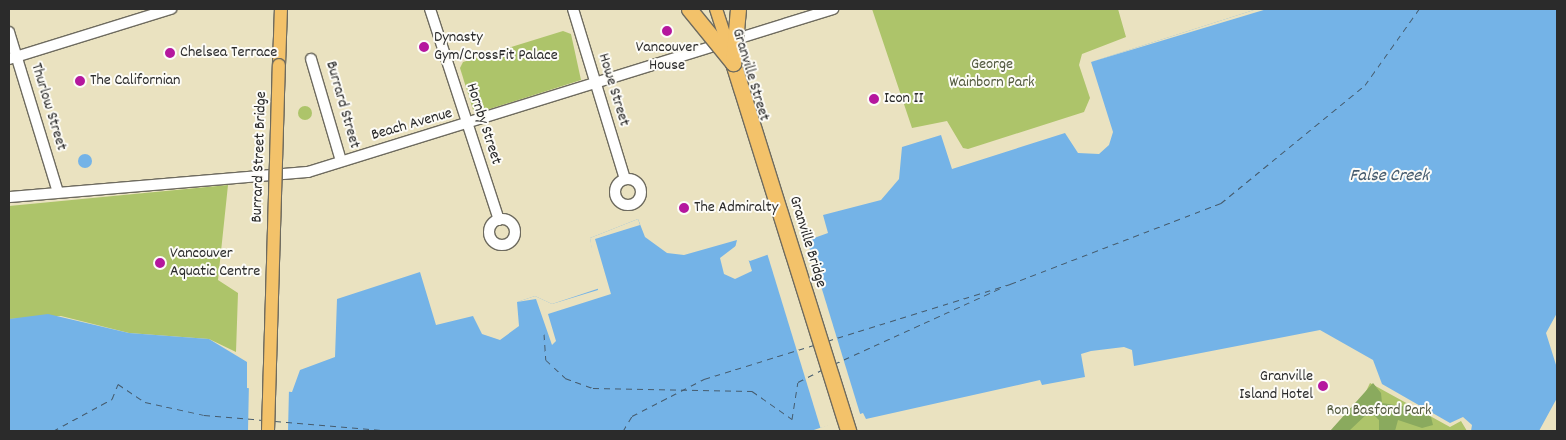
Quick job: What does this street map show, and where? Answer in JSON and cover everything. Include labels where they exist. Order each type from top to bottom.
[{"type":"highway","name":"Granville Bridge","points":[[689,9],[733,63],[848,431]]},
{"type":"highway","name":"Granville Bridge","points":[[733,63],[738,9]]},
{"type":"main road","name":"Burrard Street Bridge","points":[[268,431],[280,9]]},
{"type":"main road","name":"Granville Bridge","points":[[715,9],[733,63]]},
{"type":"street","points":[[13,58],[171,9]]},
{"type":"street","name":"Hornby Street","points":[[430,9],[499,220]]},
{"type":"street","name":"Howe Street","points":[[573,9],[625,180]]},
{"type":"street","name":"Granville Street","points":[[715,9],[758,151]]},
{"type":"street","name":"Beach Avenue","points":[[9,197],[308,172],[595,84],[724,41],[833,9]]},
{"type":"street","name":"Thurlow Street","points":[[9,32],[13,58],[58,192]]},
{"type":"street","name":"Burrard Street","points":[[311,59],[341,161]]},
{"type":"green space","name":"George Wainborn Park","points":[[872,9],[1118,9],[1126,37],[1082,54],[1079,65],[1090,98],[1084,112],[968,149],[963,148],[947,121],[912,128]]},
{"type":"green space","points":[[563,31],[571,34],[581,80],[480,112],[473,110],[460,68],[463,62]]},
{"type":"green space","points":[[302,106],[308,106],[312,113],[308,120],[302,120],[298,116],[298,110]]},
{"type":"green space","points":[[228,185],[218,280],[238,293],[236,352],[209,339],[129,333],[61,316],[9,319],[9,206]]},
{"type":"green space","name":"Ron Basford Park","points":[[1370,383],[1450,427],[1461,421],[1467,431],[1338,431],[1357,410]]},
{"type":"green space","name":"Ron Basford Park","points":[[1373,383],[1381,393],[1382,403],[1414,408],[1431,417],[1433,425],[1422,428],[1398,420],[1395,431],[1379,431],[1379,420],[1370,411],[1349,431],[1330,431]]},
{"type":"water","name":"False Creek","points":[[1257,9],[1557,9],[1557,313],[1546,333],[1557,368],[1557,398],[1539,431],[1471,431],[1472,425],[1463,417],[1450,423],[1382,384],[1373,360],[1320,330],[1134,366],[1132,350],[1124,347],[1091,351],[1081,354],[1085,377],[1042,385],[1040,380],[866,419],[863,413],[811,431],[9,431],[9,319],[48,314],[129,333],[209,339],[247,362],[247,388],[292,392],[300,370],[335,357],[337,299],[420,272],[436,325],[473,316],[482,334],[500,340],[519,326],[517,302],[535,296],[552,304],[600,288],[590,238],[638,219],[645,237],[667,253],[684,255],[737,240],[734,252],[750,261],[828,233],[823,215],[881,200],[899,179],[902,147],[941,135],[952,169],[1065,133],[1078,153],[1099,154],[1109,145],[1113,132],[1091,62]]},
{"type":"water","points":[[82,154],[88,154],[92,161],[88,168],[82,168],[78,164],[78,158]]},
{"type":"pier","points":[[1257,9],[1267,9],[1091,62]]},
{"type":"pier","points":[[638,219],[640,225],[595,239],[611,294],[548,314],[556,341],[552,345],[536,299],[517,302],[535,296],[552,304],[598,290],[590,238]]},
{"type":"pier","points":[[806,237],[861,416],[821,428],[766,249]]},
{"type":"pier","points":[[737,245],[737,251],[748,258],[752,271],[735,279],[724,274],[720,258]]},
{"type":"pier","points":[[249,381],[249,386],[289,389],[288,431],[248,431]]},
{"type":"ferry route","points":[[827,341],[1010,284],[1221,203],[1365,85],[1419,9]]},
{"type":"ferry route","points":[[834,364],[1003,287]]},
{"type":"ferry route","points":[[544,334],[546,360],[565,378],[593,388],[752,391],[792,419]]},
{"type":"ferry route","points":[[623,431],[632,416],[704,379],[814,345]]},
{"type":"ferry route","points":[[792,419],[798,382],[822,370]]},
{"type":"ferry route","points":[[53,431],[112,399],[118,384],[145,402],[204,415],[263,420]]},
{"type":"ferry route","points":[[275,421],[394,431]]},
{"type":"place","name":"Vancouver House","points":[[667,31]]},
{"type":"place","name":"Dynasty Gym/CrossFit Palace","points":[[424,47]]},
{"type":"place","name":"Chelsea Terrace","points":[[170,53]]},
{"type":"place","name":"The Californian","points":[[80,81]]},
{"type":"place","name":"Icon II","points":[[874,99]]},
{"type":"place","name":"The Admiralty","points":[[684,208]]},
{"type":"place","name":"Vancouver Aquatic Centre","points":[[160,263]]},
{"type":"place","name":"Granville Island Hotel","points":[[1323,386]]}]
